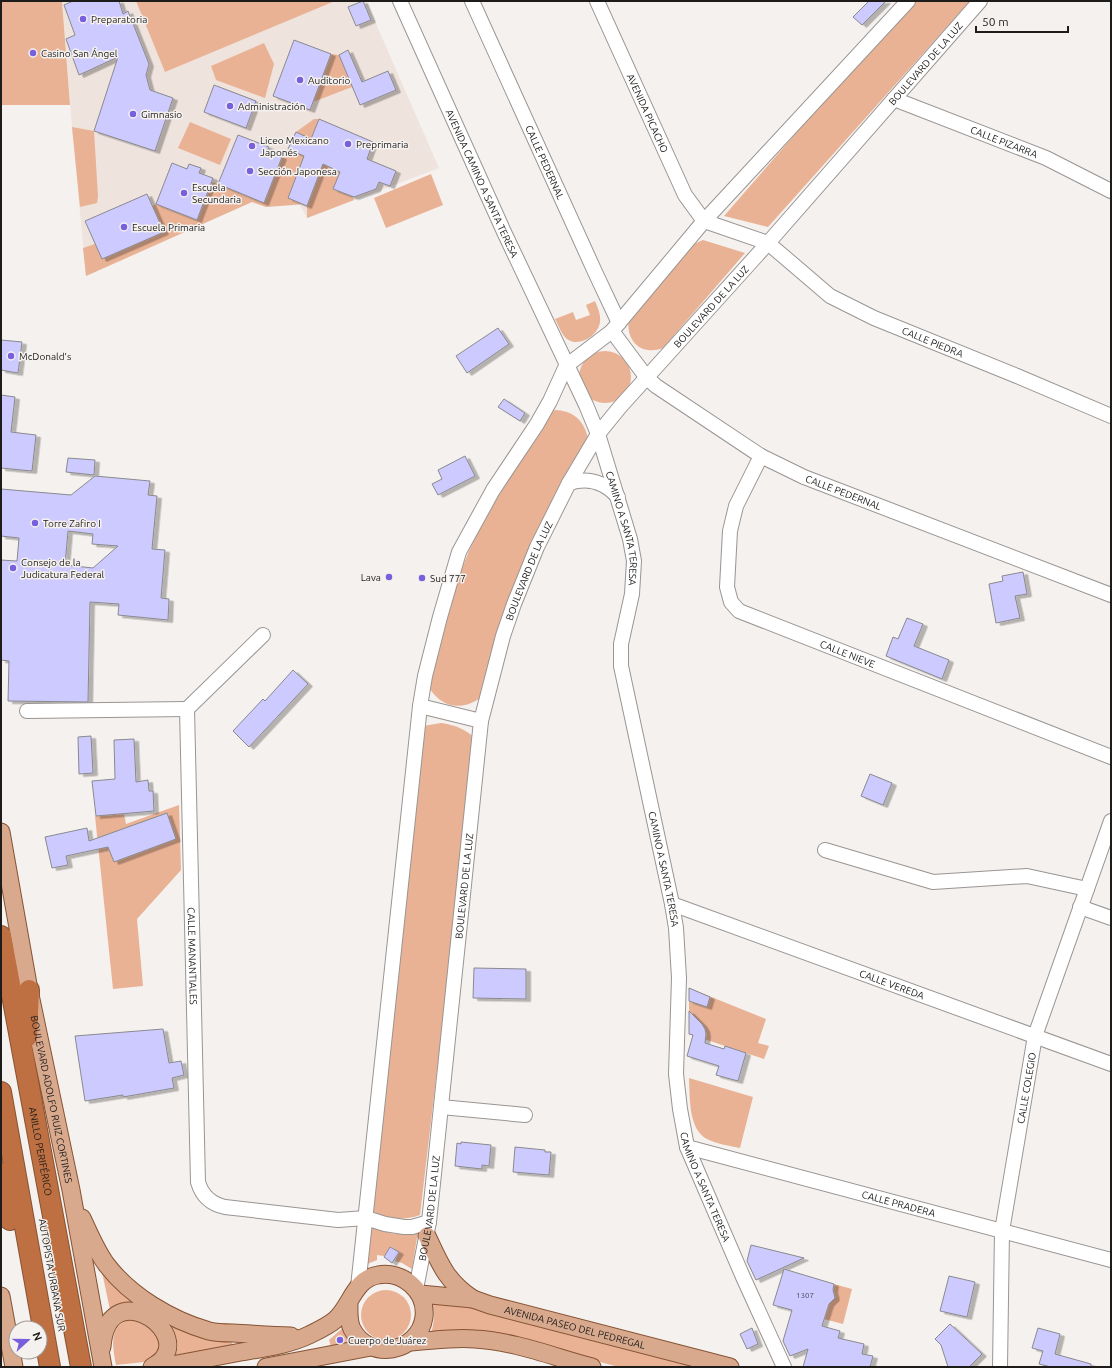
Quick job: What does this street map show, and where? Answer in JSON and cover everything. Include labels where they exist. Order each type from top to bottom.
[{"type":"highway","name":"ANILLO PERIFÉRICO","points":[[1,936],[81,1367]]},
{"type":"highway","points":[[26,1075],[29,990]]},
{"type":"highway","name":"AUTOPISTA URBANA SUR","points":[[1,994],[68,1367]]},
{"type":"highway","name":"AUTOPISTA URBANA SUR","points":[[1,1092],[50,1367]]},
{"type":"highway","points":[[1,1173],[29,1320]]},
{"type":"main road","name":"BOULEVARD ADOLFO RUIZ CORTINES","points":[[1,832],[29,990],[70,1190],[103,1365]]},
{"type":"main road","points":[[70,1190],[91,1238],[106,1263],[122,1282],[143,1299],[170,1316],[210,1332],[271,1336],[308,1336]]},
{"type":"main road","points":[[428,1229],[443,1269],[450,1280],[460,1290],[473,1299]]},
{"type":"main road","points":[[388,1274],[398,1276],[409,1281],[418,1291],[424,1305],[424,1316],[422,1326],[417,1335],[410,1342],[391,1350],[381,1350],[371,1347],[360,1340],[352,1329],[348,1316],[349,1302],[352,1294],[366,1280],[376,1275],[388,1274]]},
{"type":"main road","name":"AVENIDA PASEO DEL PEDREGAL","points":[[418,1291],[473,1299],[490,1305],[730,1367]]},
{"type":"main road","points":[[1,1296],[14,1367]]},
{"type":"main road","points":[[160,1367],[272,1347],[308,1336],[335,1320],[349,1302]]},
{"type":"main road","points":[[103,1365],[102,1344],[107,1325],[117,1314],[130,1311],[149,1317],[160,1326],[164,1332],[166,1340],[166,1351],[164,1357],[152,1367]]},
{"type":"main road","points":[[410,1342],[463,1339],[489,1340],[592,1367]]},
{"type":"main road","points":[[266,1367],[293,1364],[371,1347]]},
{"type":"street","name":"AVENIDA CAMINO A SANTA TERESA","points":[[400,1],[566,366]]},
{"type":"street","name":"CALLE PEDERNAL","points":[[472,1],[588,258],[616,327],[647,378],[656,386],[761,456],[804,477],[1111,595]]},
{"type":"street","name":"AVENIDA PICACHO","points":[[597,1],[685,195],[704,221]]},
{"type":"street","points":[[358,1287],[420,706],[440,617],[460,552],[493,490],[537,424],[550,401],[566,366],[616,327],[704,221],[908,1]]},
{"type":"street","name":"BOULEVARD DE LA LUZ","points":[[418,1291],[428,1229],[481,720],[503,636],[537,547],[568,483],[598,434],[620,407],[768,243],[980,1]]},
{"type":"street","name":"CALLE PIZARRA","points":[[894,99],[1046,158],[1111,191]]},
{"type":"street","points":[[704,221],[768,243]]},
{"type":"street","name":"CALLE PIEDRA","points":[[768,243],[830,296],[874,318],[1018,376],[1111,416]]},
{"type":"street","name":"CAMINO A SANTA TERESA","points":[[566,366],[586,405],[598,434],[633,550],[634,573],[632,594],[621,644],[622,666],[676,928],[678,978],[676,1074],[680,1109],[687,1147],[742,1277],[784,1367]]},
{"type":"street","name":"CALLE NIEVE","points":[[761,456],[736,506],[730,531],[727,587],[731,602],[739,611],[1111,757]]},
{"type":"street","points":[[568,483],[583,480],[598,482],[612,491],[618,498]]},
{"type":"street","points":[[27,710],[187,709],[263,635]]},
{"type":"street","points":[[420,706],[481,720]]},
{"type":"street","name":"CALLE MANANTIALES","points":[[187,709],[198,1159],[200,1188],[207,1199],[212,1203],[224,1207],[338,1220],[366,1218]]},
{"type":"street","name":"CALLE COLEGIO","points":[[1000,1367],[1002,1231],[1035,1036],[1111,821]]},
{"type":"street","points":[[825,850],[933,882],[1027,876],[1087,889]]},
{"type":"street","name":"CALLE VEREDA","points":[[672,904],[1111,1064]]},
{"type":"street","points":[[1080,907],[1111,918]]},
{"type":"street","points":[[441,1107],[524,1114]]},
{"type":"street","name":"CALLE PRADERA","points":[[687,1147],[1111,1260]]},
{"type":"street","points":[[366,1218],[385,1224],[404,1227],[421,1225],[428,1229]]},
{"type":"shaded area","name":"Casino San Ángel","points":[[1,1],[62,1],[70,105],[1,105]]},
{"type":"shaded area","name":"Liceo Mexicano Japonés","points":[[62,1],[366,1],[439,168],[307,218],[300,205],[266,207],[252,202],[86,276]]},
{"type":"shaded area","points":[[136,1],[335,1],[165,72]]},
{"type":"shaded area","points":[[911,1],[970,1],[768,227],[724,216]]},
{"type":"shaded area","points":[[264,43],[274,64],[265,98],[216,80],[211,66]]},
{"type":"shaded area","points":[[331,54],[339,55],[352,87],[313,102]]},
{"type":"shaded area","points":[[314,119],[319,119],[311,139],[296,132]]},
{"type":"shaded area","points":[[190,122],[231,139],[220,165],[178,148]]},
{"type":"shaded area","points":[[72,127],[94,131],[98,196],[97,203],[80,207]]},
{"type":"shaded area","points":[[288,149],[320,163],[304,204],[266,207],[252,202],[86,276],[83,248],[95,244],[102,259],[164,232],[152,206],[156,204],[197,220],[212,182],[264,203],[282,157],[287,154]]},
{"type":"shaded area","points":[[323,164],[340,172],[333,189],[352,196],[354,200],[307,218],[307,206]]},
{"type":"shaded area","points":[[431,174],[443,205],[386,228],[374,198]]},
{"type":"shaded area","points":[[703,240],[745,253],[663,348],[648,350],[636,345],[630,334],[628,326],[629,318],[685,248]]},
{"type":"shaded area","points":[[595,301],[599,312],[600,322],[595,332],[591,337],[580,342],[569,340],[564,336],[555,319],[573,312],[576,320],[590,315],[586,305]]},
{"type":"shaded area","points":[[600,351],[610,351],[624,358],[631,372],[631,382],[624,396],[610,403],[600,403],[590,399],[583,392],[579,382],[579,372],[583,362],[590,355]]},
{"type":"shaded area","points":[[554,410],[567,412],[577,418],[584,427],[588,439],[547,512],[522,565],[498,631],[479,699],[472,703],[458,706],[446,703],[440,700],[430,689],[446,619],[462,568],[478,532],[488,514]]},
{"type":"shaded area","points":[[441,723],[460,728],[476,739],[420,1215],[396,1219],[372,1211],[423,726]]},
{"type":"shaded area","points":[[179,805],[181,870],[137,919],[143,986],[113,989],[95,816],[124,814],[126,824]]},
{"type":"shaded area","points":[[689,988],[766,1019],[758,1043],[769,1046],[764,1059],[689,1034]]},
{"type":"shaded area","points":[[689,1078],[753,1097],[740,1148],[724,1145],[707,1139],[696,1128],[691,1112]]},
{"type":"shaded area","points":[[369,1224],[393,1234],[405,1234],[418,1231],[412,1269],[395,1261],[399,1252],[391,1247],[384,1256],[377,1255],[377,1260],[365,1265]]},
{"type":"shaded area","points":[[102,1272],[118,1291],[135,1304],[110,1310]]},
{"type":"shaded area","points":[[834,1284],[852,1289],[843,1324],[824,1319],[829,1302],[833,1301],[834,1298],[832,1292]]},
{"type":"shaded area","points":[[391,1290],[396,1291],[404,1297],[410,1305],[410,1325],[404,1333],[396,1339],[381,1340],[376,1339],[368,1333],[362,1325],[361,1310],[362,1305],[368,1297],[376,1291]]},
{"type":"shaded area","points":[[432,1298],[465,1304],[699,1367],[619,1367],[505,1337],[431,1333],[434,1316]]},
{"type":"shaded area","points":[[128,1320],[135,1321],[154,1330],[162,1344],[154,1361],[116,1365],[113,1339],[117,1328]]},
{"type":"shaded area","points":[[167,1323],[211,1338],[232,1342],[233,1347],[175,1356],[178,1347],[177,1338]]},
{"type":"shaded area","points":[[345,1326],[356,1345],[332,1349],[329,1340]]},
{"type":"building","points":[[73,1],[119,1],[123,14],[128,11],[149,64],[146,75],[150,90],[173,98],[155,151],[94,131],[118,57],[79,75],[66,39],[75,35],[64,5]]},
{"type":"building","points":[[363,1],[371,20],[356,26],[348,7]]},
{"type":"building","points":[[869,1],[886,1],[862,25],[853,17]]},
{"type":"building","name":"Auditorio","points":[[294,40],[331,54],[310,110],[273,96]]},
{"type":"building","points":[[348,50],[362,82],[388,71],[396,90],[360,105],[339,55]]},
{"type":"building","name":"Administración","points":[[214,85],[256,101],[246,128],[204,112]]},
{"type":"building","points":[[319,119],[373,142],[367,159],[396,171],[390,186],[379,182],[376,189],[354,197],[333,189],[340,172],[323,164],[307,206],[288,198],[304,156],[288,149],[296,132],[311,139]]},
{"type":"building","name":"Sección Japonesa","points":[[238,135],[269,147],[267,151],[282,157],[264,203],[218,184]]},
{"type":"building","name":"Escuela Secundaria","points":[[172,163],[187,169],[189,164],[201,168],[199,173],[213,178],[197,220],[156,204]]},
{"type":"building","name":"Escuela Primaria","points":[[147,194],[164,232],[102,259],[85,221]]},
{"type":"building","points":[[498,328],[509,344],[467,373],[456,356]]},
{"type":"building","name":"McDonald's","points":[[1,340],[22,342],[18,373],[1,370]]},
{"type":"building","points":[[1,395],[15,397],[11,432],[36,435],[32,471],[1,468]]},
{"type":"building","points":[[504,399],[525,413],[520,421],[498,407]]},
{"type":"building","points":[[465,456],[475,476],[438,495],[432,484],[442,479],[438,470]]},
{"type":"building","points":[[68,458],[95,460],[94,475],[66,472]]},
{"type":"building","points":[[95,476],[150,481],[148,495],[157,496],[152,549],[165,550],[161,598],[169,599],[168,620],[118,615],[119,604],[90,602],[88,702],[8,701],[9,661],[1,660],[1,560],[17,561],[19,538],[1,536],[1,489],[71,495]],"holes":[[[68,531],[93,534],[92,544],[118,546],[93,568],[65,565]]]},
{"type":"building","points":[[1023,572],[1027,594],[1015,596],[1020,618],[996,623],[989,584],[1003,581],[1002,576]]},
{"type":"building","points":[[907,618],[923,624],[914,646],[949,660],[942,679],[886,656],[893,637],[898,639]]},
{"type":"building","points":[[293,670],[308,684],[249,747],[233,731],[263,699],[265,701]]},
{"type":"building","points":[[91,736],[93,773],[79,774],[78,737]]},
{"type":"building","points":[[134,739],[136,782],[148,780],[149,791],[153,791],[154,811],[96,816],[92,781],[115,779],[114,740]]},
{"type":"building","points":[[870,774],[892,783],[883,805],[861,796]]},
{"type":"building","points":[[167,813],[176,839],[114,862],[108,847],[66,856],[68,865],[52,868],[45,837],[87,828],[89,841]]},
{"type":"building","points":[[474,968],[526,969],[526,999],[473,998]]},
{"type":"building","points":[[689,988],[710,997],[707,1007],[689,1001]]},
{"type":"building","points":[[689,1011],[705,1029],[705,1043],[724,1049],[725,1046],[746,1053],[738,1081],[716,1075],[719,1066],[687,1056],[693,1035],[689,1034]]},
{"type":"building","points":[[163,1029],[169,1063],[181,1061],[184,1075],[172,1078],[174,1088],[123,1097],[123,1095],[85,1101],[75,1036]]},
{"type":"building","points":[[461,1142],[491,1145],[489,1166],[482,1165],[482,1169],[455,1166],[457,1143],[461,1144]]},
{"type":"building","points":[[515,1147],[551,1152],[549,1175],[513,1172]]},
{"type":"building","points":[[751,1245],[804,1258],[756,1280],[747,1261]]},
{"type":"building","points":[[390,1247],[399,1252],[392,1263],[384,1257]]},
{"type":"building","points":[[784,1269],[834,1284],[833,1290],[835,1298],[829,1304],[822,1326],[840,1331],[838,1338],[864,1344],[862,1354],[873,1356],[870,1367],[803,1367],[808,1349],[790,1356],[783,1341],[792,1310],[773,1305]]},
{"type":"building","points":[[949,1276],[975,1282],[967,1317],[940,1311]]},
{"type":"building","points":[[950,1324],[982,1354],[969,1367],[948,1367],[941,1345],[935,1339]]},
{"type":"building","points":[[752,1328],[758,1344],[747,1349],[740,1334]]},
{"type":"building","points":[[1038,1328],[1060,1334],[1055,1354],[1091,1364],[1091,1367],[1051,1367],[1039,1364],[1043,1351],[1032,1348]]},
{"type":"place","name":"Preparatoria","points":[[83,19]]},
{"type":"place","name":"Casino San Ángel","points":[[33,53]]},
{"type":"place","name":"Auditorio","points":[[300,80]]},
{"type":"place","name":"Administración","points":[[230,106]]},
{"type":"place","name":"Gimnasio","points":[[133,114]]},
{"type":"place","name":"Preprimaria","points":[[348,144]]},
{"type":"place","name":"Liceo Mexicano Japonés","points":[[252,146]]},
{"type":"place","name":"Sección Japonesa","points":[[250,171]]},
{"type":"place","name":"Escuela Secundaria","points":[[184,193]]},
{"type":"place","name":"Escuela Primaria","points":[[124,227]]},
{"type":"place","name":"McDonald's","points":[[11,356]]},
{"type":"place","name":"Torre Zafiro I","points":[[35,523]]},
{"type":"place","name":"Consejo de la Judicatura Federal","points":[[13,568]]},
{"type":"place","name":"Lava","points":[[389,577]]},
{"type":"place","name":"Sud 777","points":[[422,578]]},
{"type":"place","name":"Cuerpo de Juárez","points":[[340,1340]]}]
